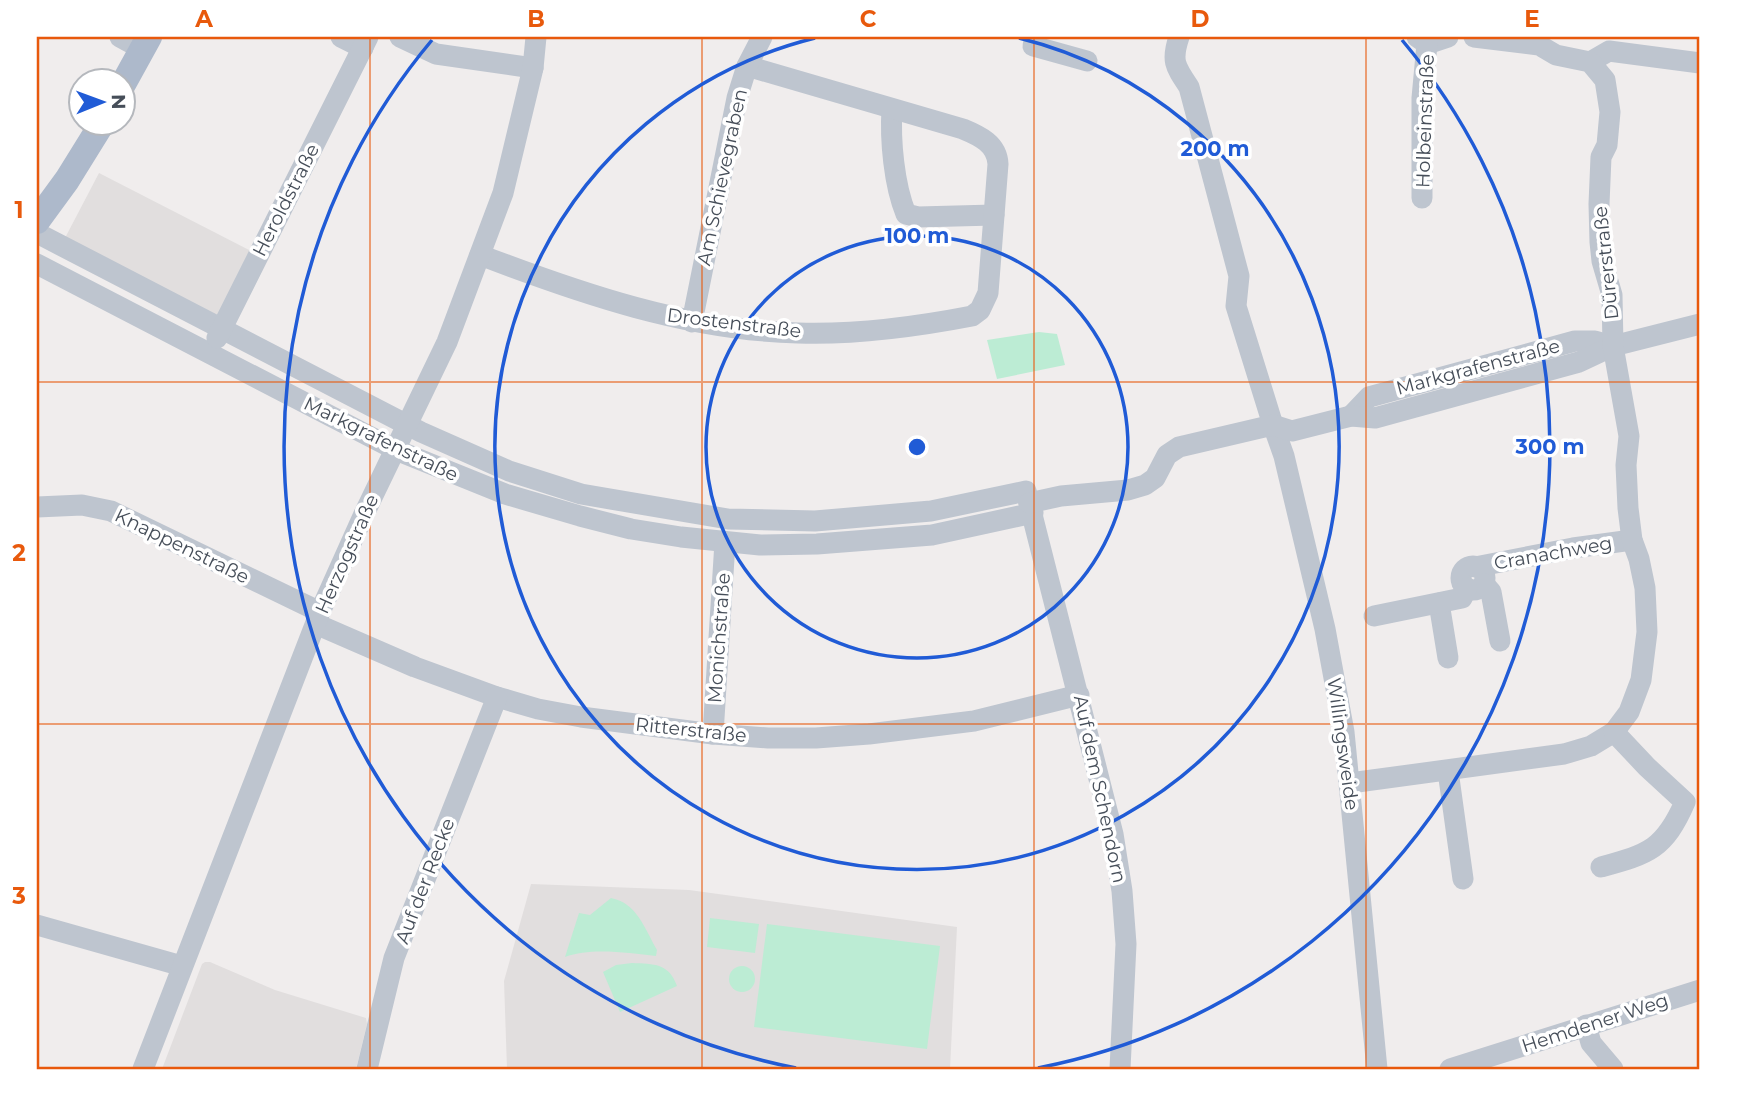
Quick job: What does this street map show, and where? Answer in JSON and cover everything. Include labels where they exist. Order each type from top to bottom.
[{"type":"main road","points":[[129,66],[137,41]]},
{"type":"main road","points":[[37,221],[75,169],[95,136]]},
{"type":"street","name":"Heroldstraße","points":[[209,352],[365,43],[341,37]]},
{"type":"street","points":[[400,37],[436,54],[533,68]]},
{"type":"street","name":"Herzogstraße","points":[[143,1069],[318,618],[364,514],[447,342],[503,193],[533,68],[536,37]]},
{"type":"street","name":"Am Schievegraben","points":[[692,321],[737,98],[747,66],[762,37]]},
{"type":"street","points":[[1035,37],[1033,46],[1087,61]]},
{"type":"street","points":[[1179,37],[1173,55],[1180,74],[1189,87],[1240,276],[1237,306],[1273,425]]},
{"type":"street","points":[[1422,40],[1448,37]]},
{"type":"street","points":[[1474,37],[1539,45],[1556,55],[1590,62],[1609,51],[1700,63]]},
{"type":"street","name":"Holbeinstraße","points":[[1422,40],[1422,198]]},
{"type":"street","name":"Dürerstraße","points":[[1590,62],[1605,80],[1610,112],[1608,145],[1601,157],[1599,204],[1602,261],[1612,295],[1613,346],[1629,436],[1626,465],[1632,540],[1645,588],[1647,632],[1640,680],[1629,712],[1614,732]]},
{"type":"street","name":"Drostenstraße","points":[[480,255],[619,304],[692,321],[757,330],[829,333],[907,328],[972,316],[980,310],[988,293],[998,164],[998,155],[992,146],[981,136],[963,129],[747,66]]},
{"type":"street","points":[[892,109],[891,126],[899,191],[906,214],[918,217],[994,215]]},
{"type":"street","name":"Markgrafenstraße","points":[[37,233],[408,425],[509,471],[581,494],[728,519],[815,521],[877,516],[930,510],[1026,491],[1031,508]]},
{"type":"street","name":"Markgrafenstraße","points":[[37,264],[396,450],[455,475],[537,505],[631,529],[725,542],[783,544],[932,535],[1031,508],[1061,496],[1145,485],[1155,478],[1167,455],[1179,447],[1273,425],[1292,431],[1351,416],[1369,397],[1575,341],[1595,341],[1613,346],[1700,324]]},
{"type":"street","points":[[147,320],[158,296]]},
{"type":"street","name":"Willingsweide","points":[[1273,425],[1284,456],[1322,615],[1344,732],[1377,1069]]},
{"type":"street","name":"Knappenstraße","points":[[37,507],[82,505],[111,511],[318,618]]},
{"type":"street","name":"Auf dem Schendorn","points":[[1031,508],[1113,834],[1122,891],[1126,944],[1120,1069]]},
{"type":"street","name":"Cranachweg","points":[[1374,616],[1462,598],[1475,580],[1573,548],[1632,540]]},
{"type":"street","name":"Monichstraße","points":[[713,734],[725,542]]},
{"type":"street","name":"Cranachweg","points":[[1475,580],[1491,592],[1500,641]]},
{"type":"street","points":[[1438,603],[1448,658]]},
{"type":"street","name":"Ritterstraße","points":[[318,618],[415,667],[497,697],[538,709],[581,717],[713,734],[816,738],[881,733],[974,721],[1079,695]]},
{"type":"street","name":"Auf der Recke","points":[[367,1069],[394,958],[497,697]]},
{"type":"street","points":[[1350,783],[1564,754],[1591,746],[1614,732],[1647,767],[1693,798],[1662,841],[1639,857],[1601,867]]},
{"type":"street","points":[[1448,771],[1463,879]]},
{"type":"street","points":[[37,925],[182,966]]},
{"type":"street","name":"Hemdener Weg","points":[[1450,1069],[1700,990]]},
{"type":"street","points":[[1587,1025],[1591,1043],[1613,1069]]},
{"type":"shaded area","points":[[99,173],[251,251],[217,316],[65,238]]},
{"type":"shaded area","points":[[531,884],[689,890],[957,927],[950,1069],[507,1069],[504,981]]},
{"type":"shaded area","points":[[205,962],[275,990],[366,1018],[367,1024],[356,1069],[162,1069]]},
{"type":"green space","points":[[1039,332],[1057,334],[1065,365],[997,379],[987,340]]},
{"type":"green space","points":[[611,898],[634,911],[657,950],[656,956],[598,951],[565,957],[579,913],[590,915]]},
{"type":"green space","points":[[710,918],[759,924],[755,953],[707,947]]},
{"type":"green space","points":[[767,924],[940,946],[927,1049],[754,1027]]},
{"type":"green space","points":[[632,963],[660,966],[670,973],[677,986],[620,1012],[603,972],[616,965]]},
{"type":"green space","points":[[742,966],[751,970],[755,979],[751,988],[742,992],[733,988],[729,979],[733,970]]}]
